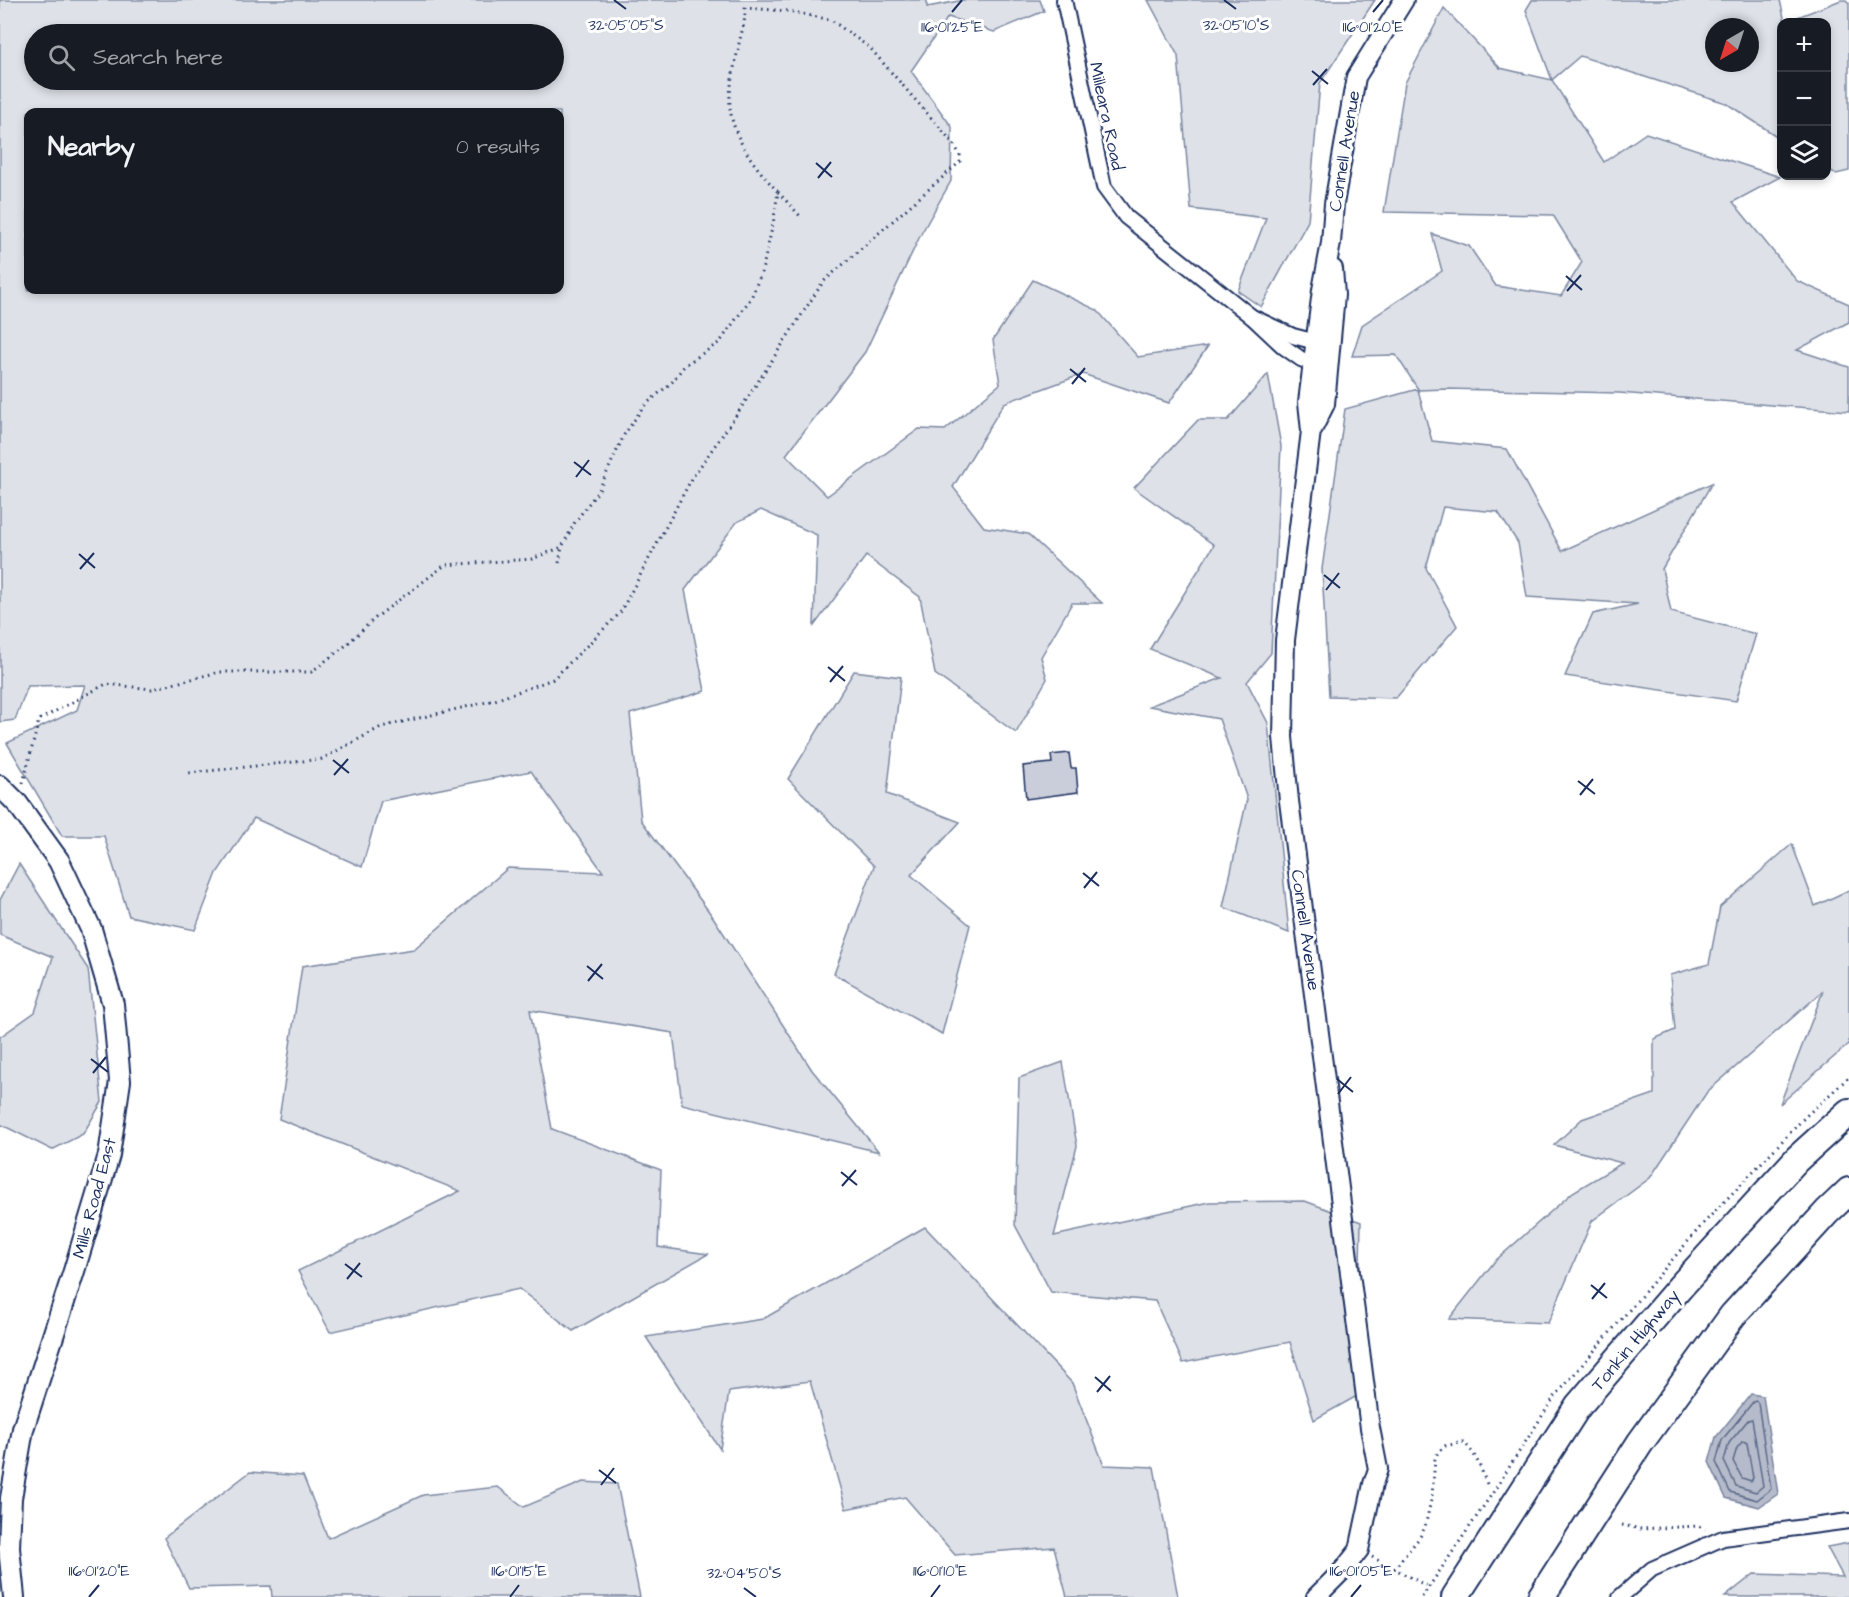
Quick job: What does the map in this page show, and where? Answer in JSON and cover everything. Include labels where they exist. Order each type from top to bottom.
[{"type":"highway","name":"Tonkin Highway","points":[[1455,1597],[1578,1406],[1681,1286],[1797,1159],[1849,1112]]},
{"type":"highway","points":[[1541,1597],[1640,1443],[1733,1315],[1849,1191]]},
{"type":"main road","name":"Mills Road East","points":[[0,786],[17,803],[59,861],[91,929],[113,1004],[120,1081],[109,1155],[23,1429],[11,1498],[9,1548],[14,1597]]},
{"type":"street","name":"Milleara Road","points":[[1064,0],[1104,187],[1126,217],[1252,317],[1284,347],[1301,359],[1321,361]]},
{"type":"street","name":"Connell Avenue","points":[[1316,1597],[1359,1550],[1378,1469],[1370,1428],[1289,801],[1283,737],[1285,640],[1311,431],[1325,404],[1321,361],[1316,342],[1322,290],[1331,243],[1334,204],[1356,77],[1404,0]]},
{"type":"street","name":"Connell Avenue","points":[[1321,361],[1335,295],[1331,243]]},
{"type":"street","name":"Milleara Road","points":[[1252,317],[1293,336],[1316,342]]},
{"type":"street","points":[[1620,1597],[1652,1569],[1722,1539],[1849,1521]]},
{"type":"street","name":"Connell Avenue","points":[[1332,1597],[1344,1569]]},
{"type":"path","points":[[189,773],[322,759],[381,727],[495,700],[553,679],[620,613],[692,478],[735,417],[823,282],[960,162],[960,155],[947,136],[859,38],[831,20],[821,17],[780,10],[746,8],[729,95],[733,126],[759,170],[802,218]]},
{"type":"path","points":[[559,563],[562,547],[575,522],[598,490],[624,435],[644,406],[672,382],[685,364],[720,342],[751,298],[762,271],[778,192]]},
{"type":"path","points":[[17,803],[39,720],[106,684],[152,690],[219,672],[311,672],[345,646],[374,619],[445,565],[532,560],[562,547]]},
{"type":"path","points":[[1394,1569],[1420,1537],[1425,1527],[1432,1496],[1435,1459],[1444,1446],[1463,1442],[1472,1449],[1487,1484]]},
{"type":"path","points":[[1622,1525],[1641,1529],[1698,1526],[1722,1539]]},
{"type":"path","points":[[1359,1550],[1429,1587]]},
{"type":"shaded area","points":[[0,0],[927,0],[927,7],[964,0],[1040,0],[1044,11],[994,32],[948,17],[911,71],[952,127],[951,181],[921,234],[865,352],[786,455],[827,496],[919,429],[945,430],[1000,384],[993,340],[1033,280],[1097,310],[1138,357],[1208,346],[1169,403],[1083,374],[1004,403],[953,487],[984,527],[1028,534],[1102,603],[1072,603],[1041,657],[1047,679],[1016,733],[935,674],[920,597],[866,556],[814,626],[817,535],[761,510],[737,522],[685,590],[705,691],[630,714],[641,820],[713,917],[812,1070],[879,1152],[682,1104],[673,1033],[530,1010],[552,1129],[661,1170],[658,1247],[708,1254],[573,1331],[519,1289],[330,1332],[298,1271],[460,1191],[279,1119],[302,966],[414,949],[508,868],[603,872],[531,771],[381,801],[362,867],[254,818],[217,873],[195,930],[129,916],[104,836],[62,836],[7,743],[77,710],[85,685],[28,686],[15,720],[0,722]]},
{"type":"shaded area","points":[[1148,0],[1375,0],[1320,83],[1308,221],[1261,307],[1238,291],[1266,218],[1191,209],[1178,56]]},
{"type":"shaded area","points":[[1532,0],[1780,0],[1784,18],[1777,18],[1777,136],[1726,103],[1580,56],[1552,80],[1526,10]]},
{"type":"shaded area","points":[[1846,0],[1849,3],[1849,171],[1836,174],[1831,171],[1831,18],[1795,18]]},
{"type":"shaded area","points":[[1444,8],[1500,68],[1552,80],[1604,162],[1646,133],[1777,176],[1777,179],[1733,202],[1797,281],[1849,304],[1849,322],[1797,350],[1849,367],[1849,411],[1619,393],[1418,390],[1432,441],[1507,449],[1562,551],[1712,483],[1662,569],[1671,612],[1756,634],[1736,701],[1565,676],[1593,614],[1638,604],[1527,597],[1518,543],[1498,512],[1443,507],[1426,568],[1457,626],[1396,698],[1329,696],[1322,569],[1345,409],[1418,389],[1396,355],[1352,356],[1362,325],[1442,271],[1432,234],[1469,246],[1496,286],[1561,296],[1582,262],[1553,215],[1384,212],[1405,83]]},
{"type":"shaded area","points":[[1268,374],[1281,446],[1271,653],[1247,682],[1268,723],[1289,933],[1223,907],[1247,799],[1219,719],[1149,706],[1222,678],[1150,649],[1214,545],[1134,488],[1198,420],[1228,420]]},
{"type":"shaded area","points":[[854,671],[901,677],[887,794],[960,822],[911,875],[970,925],[942,1034],[834,974],[874,866],[788,779]]},
{"type":"shaded area","points":[[1792,844],[1815,906],[1849,890],[1849,1044],[1780,1104],[1823,991],[1707,1092],[1650,1178],[1592,1221],[1548,1323],[1449,1319],[1495,1261],[1573,1192],[1622,1163],[1554,1145],[1582,1119],[1654,1094],[1654,1039],[1675,1030],[1670,975],[1709,964],[1720,907]]},
{"type":"shaded area","points":[[19,864],[88,969],[102,1102],[83,1134],[52,1150],[0,1124],[0,1037],[35,1012],[53,957],[0,935],[0,900]]},
{"type":"shaded area","points":[[1063,1062],[1077,1146],[1054,1236],[1209,1202],[1305,1201],[1361,1222],[1357,1396],[1314,1420],[1290,1342],[1183,1363],[1155,1301],[1051,1292],[1015,1225],[1019,1078]]},
{"type":"shaded area","points":[[925,1227],[1072,1383],[1104,1465],[1154,1467],[1178,1597],[1067,1597],[1054,1547],[955,1555],[905,1497],[846,1509],[810,1381],[729,1392],[720,1449],[646,1337],[763,1319]]},
{"type":"shaded area","points":[[250,1472],[303,1476],[328,1538],[423,1495],[498,1487],[524,1507],[583,1482],[617,1484],[640,1597],[272,1597],[271,1586],[189,1588],[164,1538]]},
{"type":"shaded area","points":[[1849,1543],[1849,1597],[1725,1597],[1754,1574],[1843,1577],[1827,1547]]},
{"type":"water","points":[[1751,1394],[1763,1396],[1778,1494],[1759,1507],[1726,1498],[1709,1462],[1716,1437]]},
{"type":"building","points":[[1069,753],[1071,768],[1076,768],[1078,792],[1026,799],[1023,766],[1052,763],[1051,755]]}]
